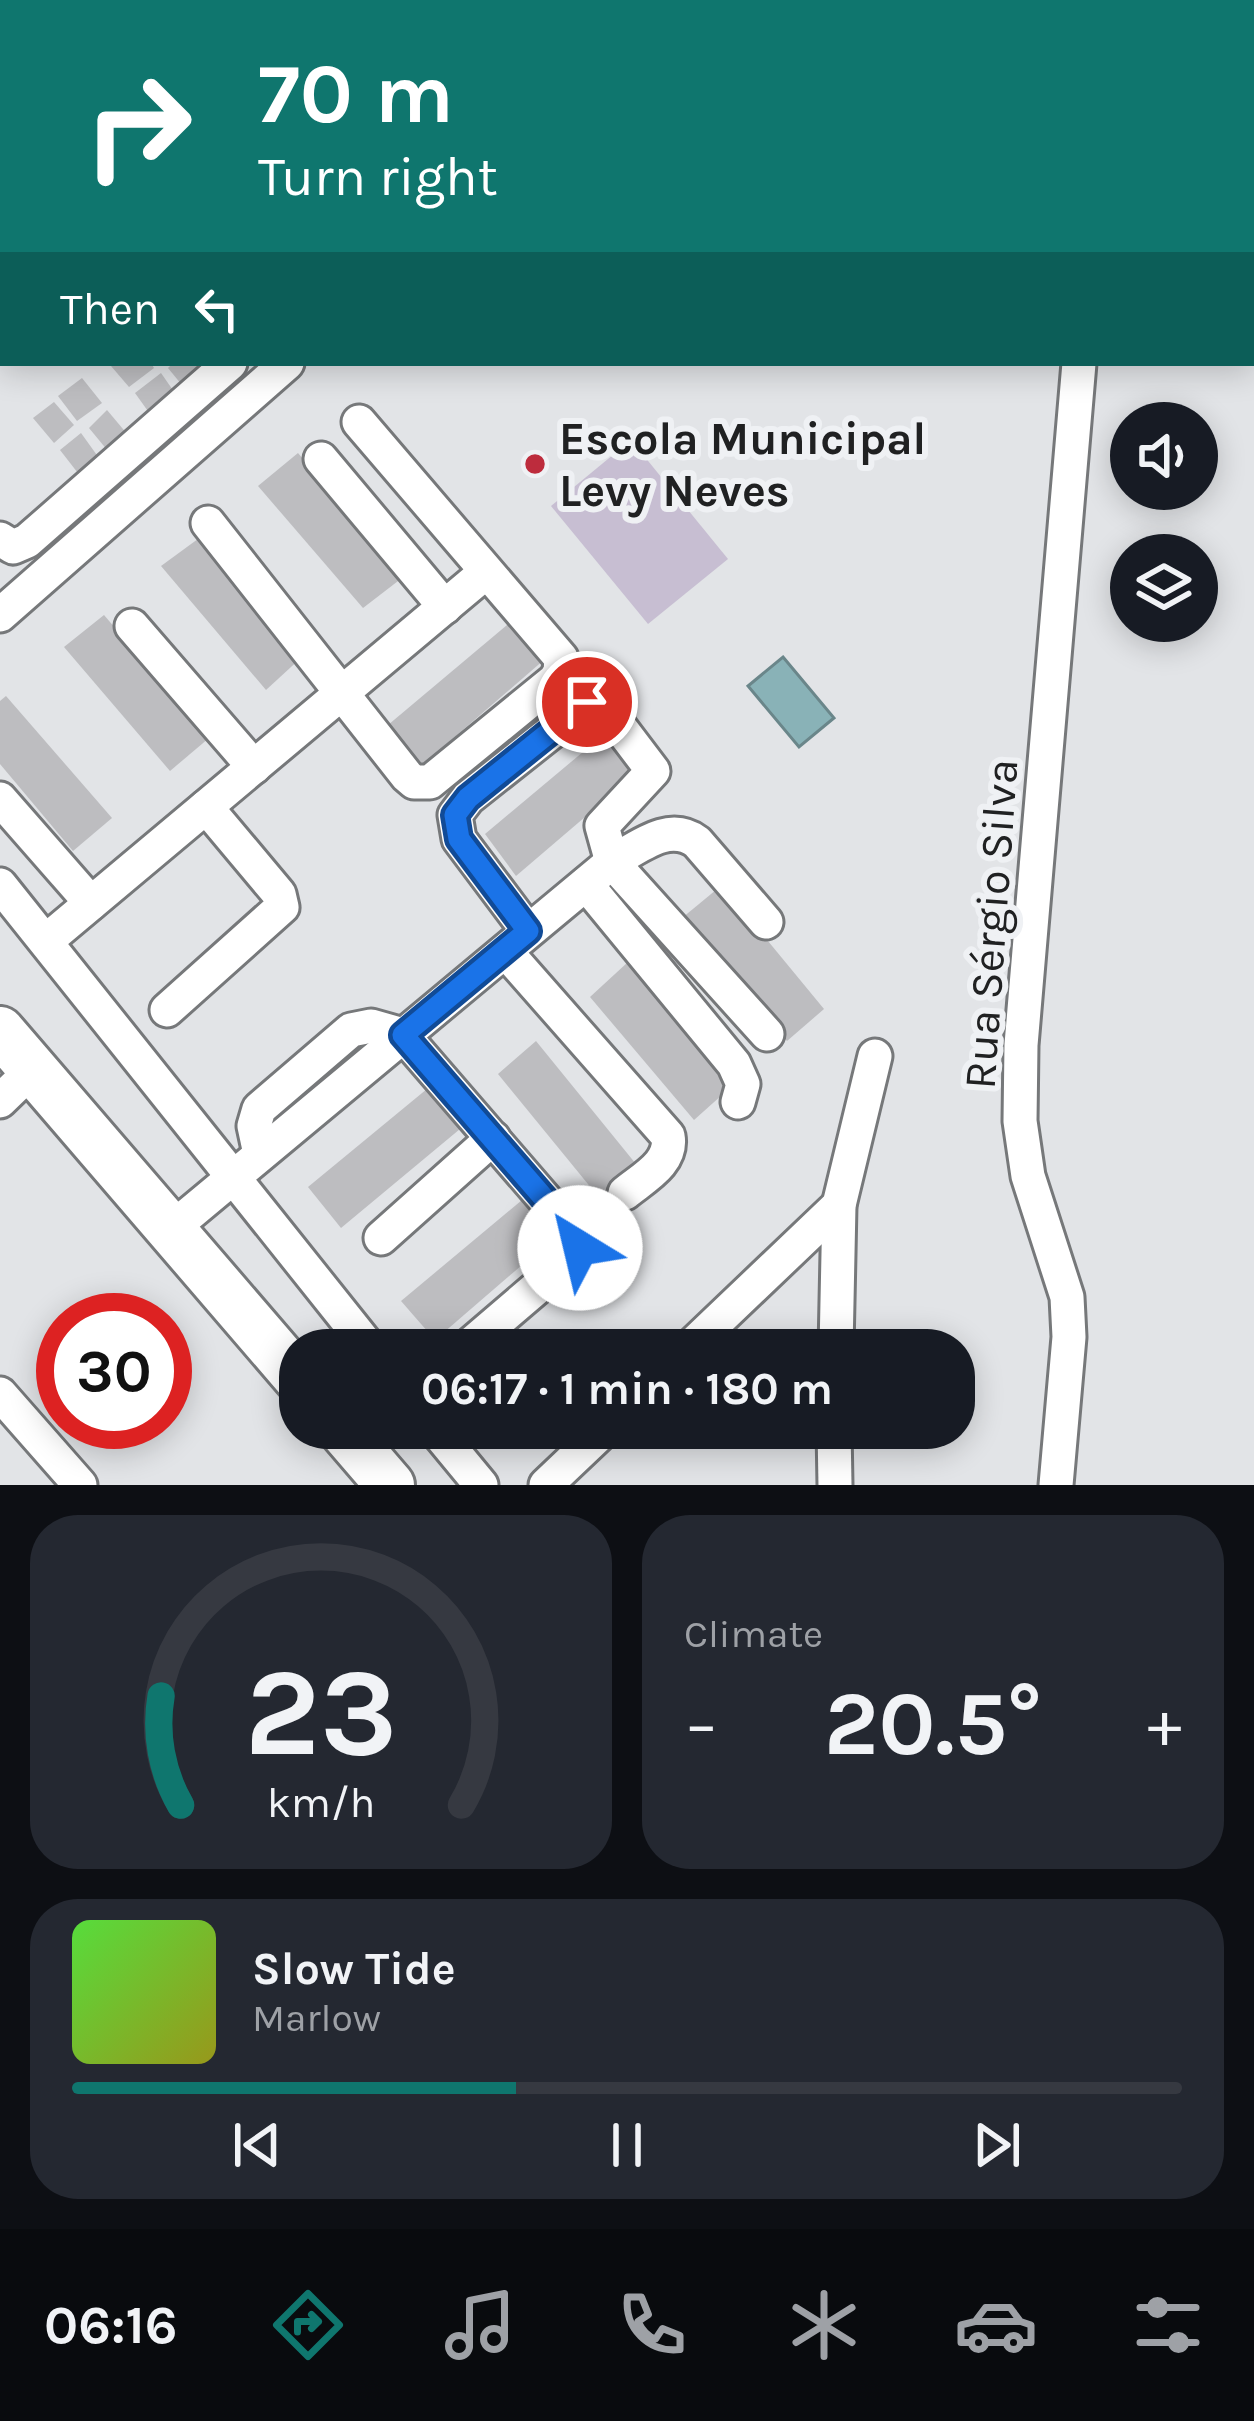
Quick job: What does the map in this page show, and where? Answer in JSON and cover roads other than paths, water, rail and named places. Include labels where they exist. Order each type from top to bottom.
[{"type":"main road","points":[[0,1031],[16,1085],[170,1230],[279,1357]]},
{"type":"main road","points":[[359,1449],[390,1485]]},
{"type":"street","points":[[14,540],[226,366]]},
{"type":"street","points":[[0,615],[284,366]]},
{"type":"street","name":"Rua Sérgio Silva","points":[[1056,1485],[1070,1337],[1067,1297],[1028,1176],[1020,1121],[1079,366]]},
{"type":"street","points":[[208,523],[407,776],[422,784],[440,775],[555,680],[561,666],[557,652],[359,422]]},
{"type":"street","points":[[320,459],[445,607]]},
{"type":"street","points":[[46,941],[486,572]]},
{"type":"street","points":[[132,626],[254,767]]},
{"type":"street","points":[[625,1193],[665,1160],[668,1136],[517,942],[459,839],[455,815],[468,798],[593,699],[600,701],[653,771],[602,826],[612,862],[766,1034]]},
{"type":"street","points":[[0,799],[92,903]]},
{"type":"street","points":[[167,1010],[282,907],[279,895],[206,807]]},
{"type":"street","points":[[170,1230],[612,862],[665,834],[687,835],[766,922]]},
{"type":"street","points":[[0,884],[353,1329]]},
{"type":"street","points":[[586,884],[734,1064],[742,1084],[738,1102]]},
{"type":"street","points":[[403,1035],[581,1241],[580,1248],[488,1329]]},
{"type":"street","points":[[836,1329],[839,1205],[875,1056]]},
{"type":"street","points":[[381,1238],[494,1138]]},
{"type":"street","points":[[709,1329],[839,1205]]},
{"type":"street","points":[[0,1394],[80,1485]]},
{"type":"street","points":[[452,1449],[482,1485]]},
{"type":"street","points":[[546,1485],[583,1449]]},
{"type":"street","points":[[835,1449],[835,1485]]},
{"type":"water","points":[[783,657],[834,718],[799,747],[748,686]]},
{"type":"place","name":"Escola Municipal Levy Neves","points":[[535,464]]}]
